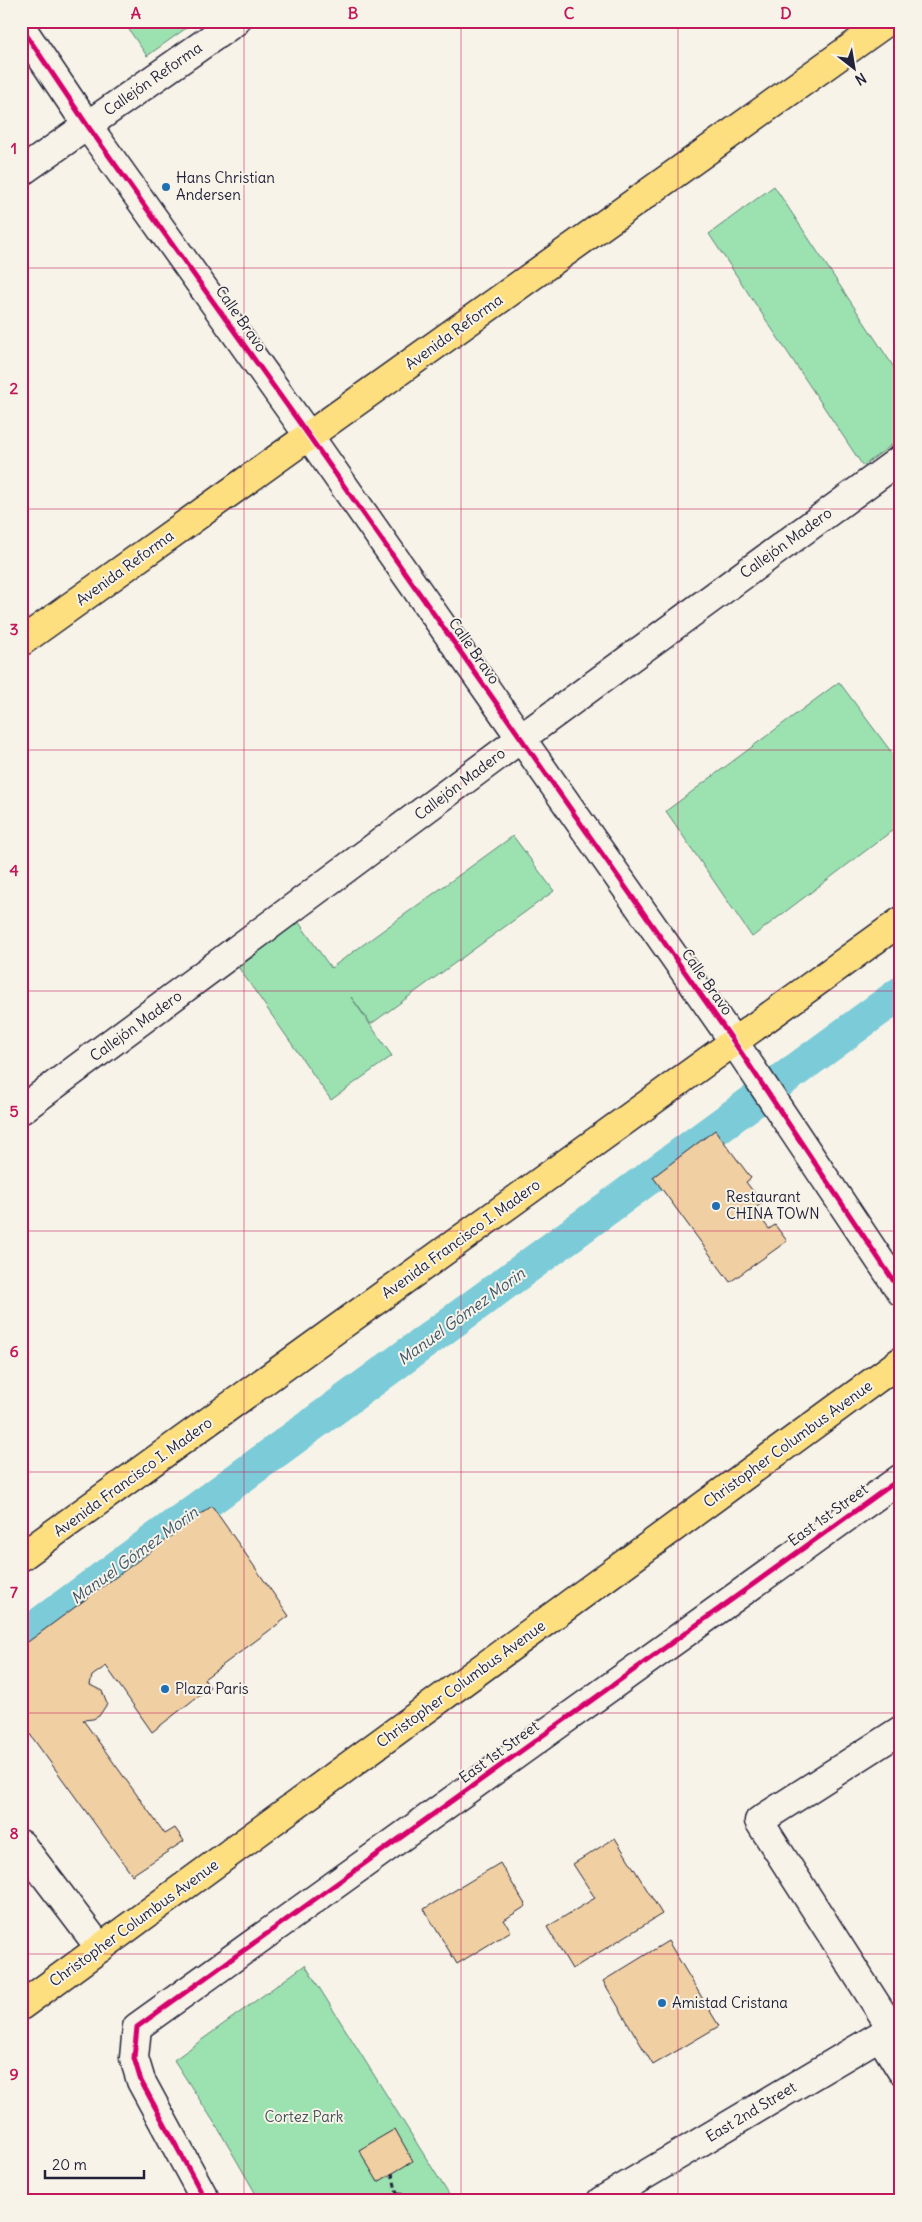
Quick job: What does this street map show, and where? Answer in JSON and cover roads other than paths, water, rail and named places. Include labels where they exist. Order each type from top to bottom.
[{"type":"main road","name":"Avenida Reforma","points":[[21,642],[888,21]]},
{"type":"main road","name":"Avenida Francisco I. Madero","points":[[21,1557],[901,922]]},
{"type":"main road","name":"Christopher Columbus Avenue","points":[[21,2006],[901,1362]]},
{"type":"street","name":"Callejón Reforma","points":[[21,172],[236,21]]},
{"type":"street","name":"Calle Bravo","points":[[21,27],[88,125],[309,436],[734,1042],[901,1292]]},
{"type":"street","name":"Callejón Madero","points":[[21,1110],[520,739],[901,460]]},
{"type":"street","name":"East 1st Street","points":[[206,2201],[141,2081],[134,2058],[136,2028],[901,1478]]},
{"type":"street","points":[[901,1730],[759,1821],[891,2029],[901,2070]]},
{"type":"street","points":[[21,1844],[100,1948]]},
{"type":"street","name":"East 2nd Street","points":[[602,2201],[891,2029]]},
{"type":"waterway","name":"Manuel Gómez Morin","points":[[21,1638],[901,993]]},
{"type":"place","name":"Hans Christian Andersen","points":[[166,187]]},
{"type":"place","name":"Restaurant CHINA TOWN","points":[[716,1206]]},
{"type":"place","name":"Plaza Paris","points":[[165,1689]]},
{"type":"place","name":"Amistad Cristana","points":[[662,2003]]},
{"type":"park label","name":"Cortez Park","points":[[304,2117]]}]
